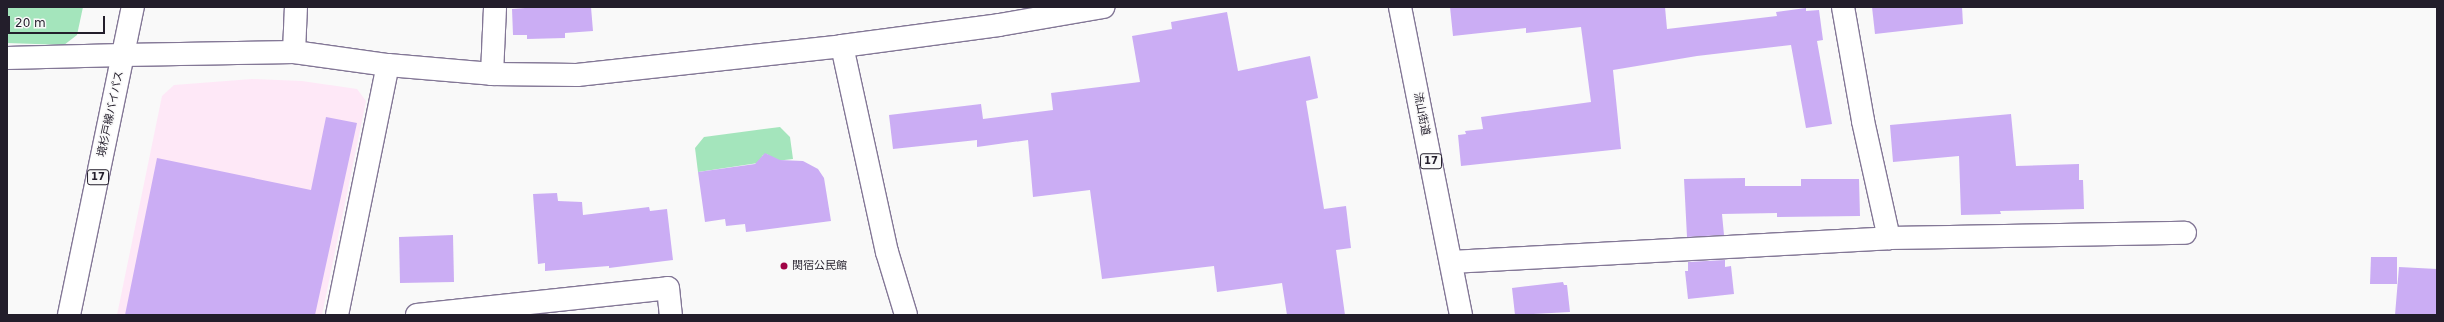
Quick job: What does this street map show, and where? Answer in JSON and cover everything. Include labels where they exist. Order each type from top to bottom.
[{"type":"street","name":"境杉戸線バイパス","points":[[69,315],[133,7]]},
{"type":"street","points":[[294,52],[296,7]]},
{"type":"street","points":[[492,74],[495,7]]},
{"type":"street","points":[[7,58],[236,51],[294,52],[388,65],[492,74],[577,75],[842,46],[1000,25],[1103,7]]},
{"type":"street","name":"流山街道","points":[[1400,7],[1461,315]]},
{"type":"street","points":[[1843,7],[1863,121],[1889,238]]},
{"type":"street","points":[[842,46],[887,252],[906,315]]},
{"type":"street","points":[[337,315],[388,65]]},
{"type":"street","points":[[1450,262],[1889,238],[2185,233]]},
{"type":"street","points":[[417,315],[668,288],[671,315]]},
{"type":"shaded area","points":[[252,79],[302,81],[357,89],[366,101],[322,315],[117,315],[162,96],[174,85]]},
{"type":"green space","points":[[7,7],[83,7],[77,35],[64,45],[7,43]]},
{"type":"green space","points":[[780,127],[790,137],[793,159],[776,161],[767,154],[763,155],[758,163],[698,172],[695,148],[704,137]]},
{"type":"building","points":[[538,7],[591,7],[593,31],[565,33],[565,38],[527,39],[527,35],[513,35],[512,9]]},
{"type":"building","points":[[1450,7],[1665,7],[1667,29],[1777,16],[1776,12],[1806,8],[1806,11],[1819,10],[1823,40],[1817,41],[1832,124],[1806,128],[1791,45],[1697,56],[1613,70],[1621,149],[1461,166],[1458,135],[1466,134],[1465,131],[1483,129],[1481,117],[1591,102],[1581,27],[1526,33],[1526,28],[1453,36]]},
{"type":"building","points":[[1872,7],[1962,7],[1963,24],[1875,34]]},
{"type":"building","points":[[1227,12],[1238,71],[1310,56],[1318,98],[1306,101],[1324,209],[1346,206],[1351,248],[1336,250],[1345,315],[1287,315],[1282,283],[1217,292],[1214,266],[1102,279],[1090,190],[1033,197],[1028,140],[977,147],[977,140],[893,149],[889,115],[981,104],[983,119],[1053,110],[1051,93],[1140,82],[1132,36],[1172,29],[1171,22]]},
{"type":"building","points":[[2011,114],[2016,166],[2079,164],[2079,180],[2083,180],[2084,209],[2000,211],[2001,214],[1961,215],[1959,156],[1893,162],[1890,125]]},
{"type":"building","points":[[326,117],[357,123],[315,315],[125,315],[157,158],[311,190]]},
{"type":"building","points":[[765,153],[780,160],[803,161],[818,169],[824,178],[831,221],[746,232],[745,224],[726,226],[725,219],[705,222],[698,172],[755,164]]},
{"type":"building","points":[[1745,178],[1745,186],[1801,186],[1801,179],[1859,179],[1860,216],[1777,217],[1777,213],[1722,214],[1724,235],[1687,237],[1684,179]]},
{"type":"building","points":[[557,193],[558,201],[582,202],[583,215],[649,207],[650,211],[667,209],[673,260],[609,268],[609,266],[545,271],[545,263],[538,264],[533,194]]},
{"type":"building","points":[[453,235],[454,282],[400,283],[399,237]]},
{"type":"building","points":[[2371,257],[2397,257],[2397,284],[2370,284]]},
{"type":"building","points":[[1725,260],[1725,267],[1731,266],[1734,294],[1688,299],[1685,271],[1688,271],[1688,262]]},
{"type":"building","points":[[2399,267],[2437,269],[2437,315],[2395,315]]},
{"type":"building","points":[[1563,282],[1564,285],[1567,285],[1570,312],[1515,315],[1512,288]]},
{"type":"place","name":"関宿公民館","points":[[784,266]]}]
